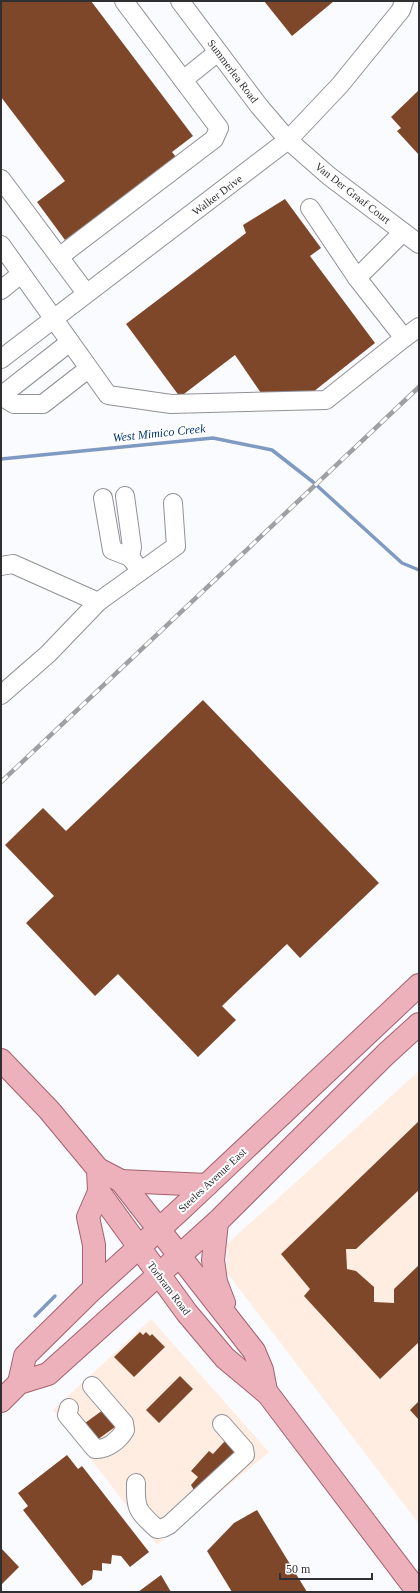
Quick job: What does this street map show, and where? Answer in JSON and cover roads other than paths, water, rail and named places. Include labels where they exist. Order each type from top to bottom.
[{"type":"main road","name":"Steeles Avenue East","points":[[19,1383],[25,1356],[94,1288],[207,1185],[419,985]]},
{"type":"main road","points":[[1,1401],[19,1383],[48,1374],[217,1222],[386,1054],[419,1024]]},
{"type":"main road","name":"Torbram Road","points":[[1,1060],[49,1110],[98,1169],[121,1181],[254,1351],[262,1370],[266,1391]]},
{"type":"main road","points":[[94,1288],[94,1245],[88,1217],[99,1192],[98,1169]]},
{"type":"main road","points":[[121,1181],[207,1185]]},
{"type":"main road","name":"Torbram Road","points":[[99,1192],[187,1313],[225,1358],[244,1375],[266,1391],[418,1592]]},
{"type":"main road","points":[[217,1222],[213,1260],[216,1282],[230,1319]]},
{"type":"street","points":[[59,257],[214,139],[219,128],[124,1]]},
{"type":"street","name":"Summerlea Road","points":[[180,1],[218,52],[288,140]]},
{"type":"street","name":"Walker Drive","points":[[1,359],[288,140],[340,85],[401,10],[404,1]]},
{"type":"street","points":[[183,80],[218,52]]},
{"type":"street","name":"Van Der Graaf Court","points":[[288,140],[329,176],[419,244]]},
{"type":"street","points":[[1,179],[86,293]]},
{"type":"street","points":[[310,208],[357,278],[404,338]]},
{"type":"street","points":[[357,278],[403,232]]},
{"type":"street","points":[[1,245],[53,320],[108,395],[164,403],[326,400],[419,327]]},
{"type":"street","points":[[1,290],[21,274]]},
{"type":"street","points":[[70,342],[1,396],[14,404],[43,404],[88,369]]},
{"type":"street","points":[[125,496],[132,547],[130,557]]},
{"type":"street","points":[[103,498],[112,550],[130,557],[141,570]]},
{"type":"street","points":[[1,695],[48,654],[98,602],[176,546],[173,503]]},
{"type":"street","points":[[1,566],[13,564],[98,602]]},
{"type":"street","points":[[69,1408],[67,1415],[95,1449],[101,1450],[108,1447],[122,1435],[125,1430],[124,1423],[92,1386]]},
{"type":"street","points":[[136,1483],[135,1501],[140,1513],[157,1529],[163,1528],[245,1455],[244,1448],[222,1424]]},
{"type":"waterway","name":"West Mimico Creek","points":[[1,459],[213,438],[272,450],[313,482],[402,563],[419,570]]},
{"type":"waterway","points":[[35,1316],[55,1296]]},
{"type":"railway","points":[[1,782],[419,387]]}]
